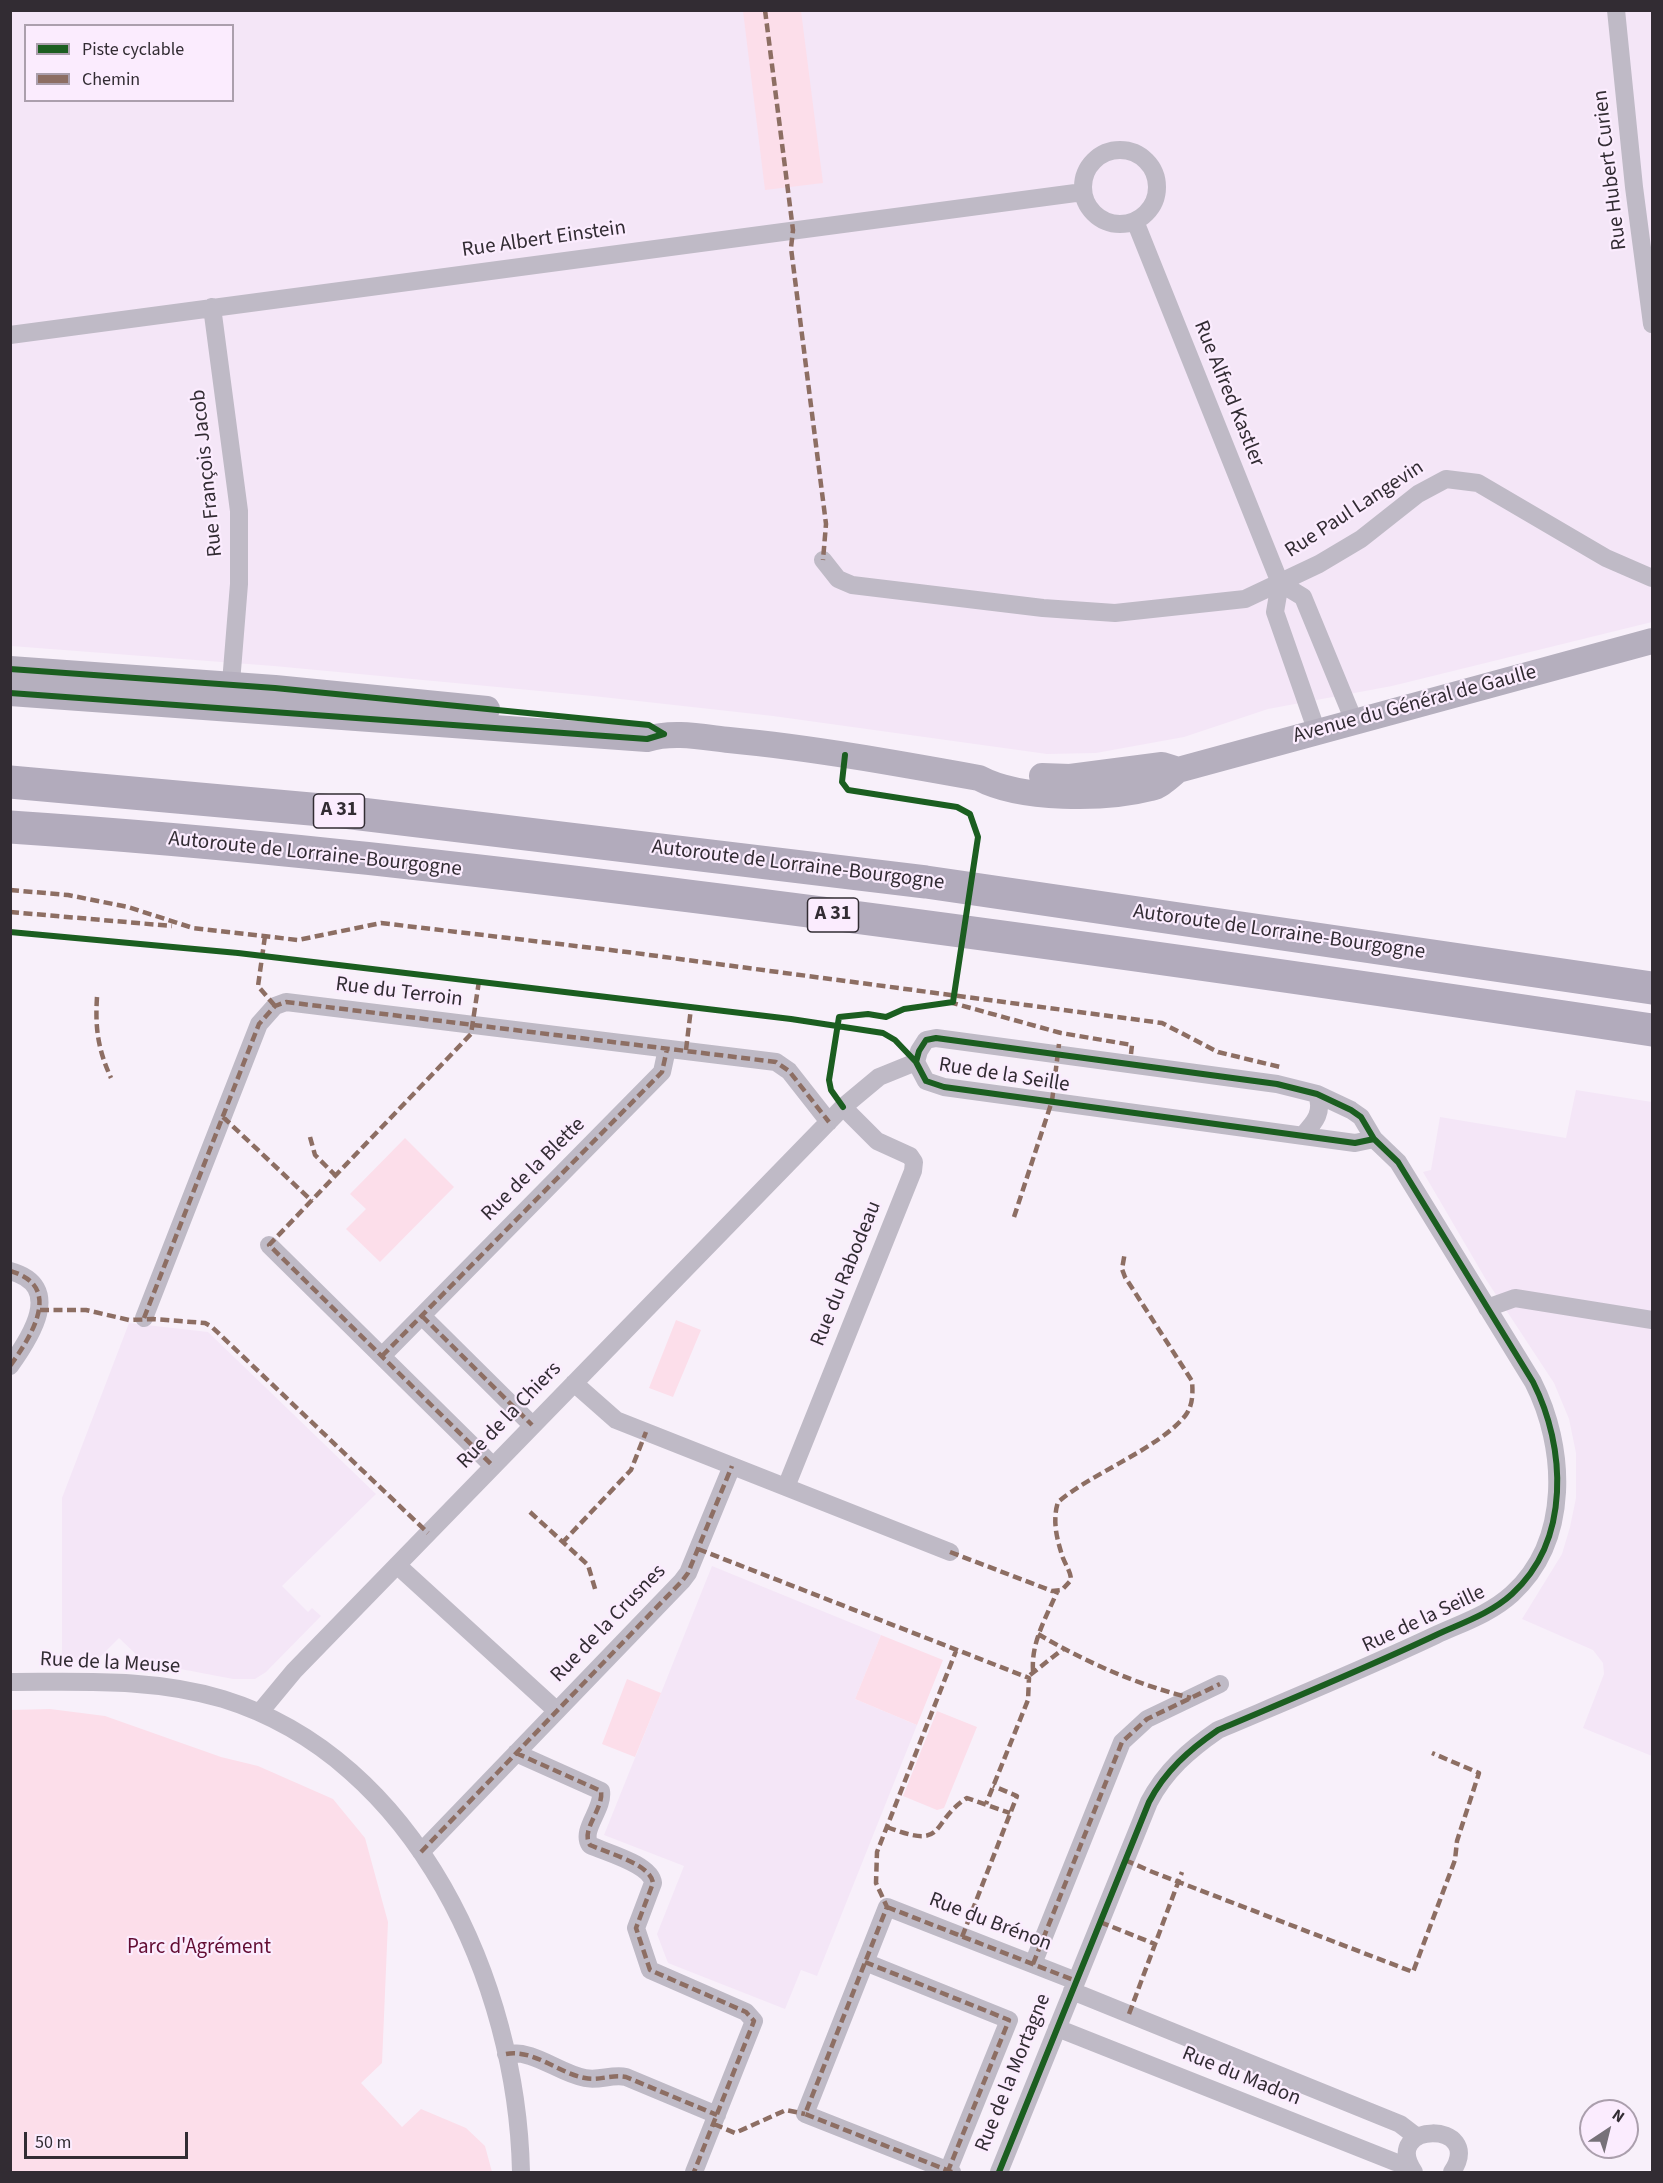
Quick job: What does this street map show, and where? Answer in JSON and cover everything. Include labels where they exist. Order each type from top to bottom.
[{"type":"highway","name":"Autoroute de Lorraine-Bourgogne","points":[[10,782],[344,812],[892,877],[1653,988]]},
{"type":"highway","name":"Autoroute de Lorraine-Bourgogne","points":[[10,827],[387,861],[695,897],[1330,982],[1653,1030]]},
{"type":"main road","name":"Avenue du Général de Gaulle","points":[[230,696],[649,725],[664,734],[845,755],[979,778],[991,773],[1070,777],[1162,765],[1178,770],[1653,641]]},
{"type":"main road","points":[[10,669],[230,696]]},
{"type":"main road","points":[[10,693],[230,696]]},
{"type":"street","name":"Rue Hubert Curien","points":[[1616,10],[1634,187],[1653,324]]},
{"type":"street","points":[[1116,151],[1134,154],[1149,165],[1154,173],[1156,192],[1145,214],[1135,221],[1111,223],[1100,219],[1086,202],[1083,192],[1086,173],[1098,158],[1116,151]]},
{"type":"street","name":"Rue Albert Einstein","points":[[10,335],[1083,192]]},
{"type":"street","name":"Rue Alfred Kastler","points":[[1135,221],[1280,584]]},
{"type":"street","name":"Rue François Jacob","points":[[212,307],[239,511],[240,572],[230,696]]},
{"type":"street","name":"Rue Paul Langevin","points":[[823,560],[838,579],[870,589],[1082,612],[1149,611],[1245,599],[1306,572],[1361,539],[1418,494],[1446,479],[1478,483],[1606,558],[1653,578]]},
{"type":"street","points":[[1317,732],[1275,612],[1280,584],[1303,597],[1354,721]]},
{"type":"street","name":"Rue du Terroin","points":[[144,1318],[259,1024],[274,1006],[286,1002],[781,1064],[829,1122]]},
{"type":"street","name":"Rue de la Seille","points":[[795,1155],[843,1107],[879,1077],[916,1062],[923,1043],[936,1038],[1277,1084],[1317,1094],[1361,1117],[1374,1139],[1403,1170],[1542,1401],[1554,1443],[1558,1481],[1553,1522],[1546,1543],[1530,1572],[1512,1594],[1464,1624],[1218,1730],[1192,1748],[1164,1778],[1149,1803],[1074,1986]]},
{"type":"street","name":"Rue de la Blette","points":[[382,1356],[663,1072],[667,1049]]},
{"type":"street","name":"Rue de la Seille","points":[[916,1062],[926,1081],[944,1088],[1355,1143],[1374,1139]]},
{"type":"street","points":[[1304,1135],[1320,1111],[1317,1094]]},
{"type":"street","name":"Rue du Rabodeau","points":[[786,1488],[913,1171],[914,1162],[910,1156],[877,1141],[843,1107]]},
{"type":"street","name":"Rue de la Chiers","points":[[260,1712],[294,1671],[795,1155]]},
{"type":"street","points":[[269,1245],[493,1466]]},
{"type":"street","points":[[10,1270],[26,1277],[33,1285],[41,1306],[33,1335],[10,1366]]},
{"type":"street","points":[[1487,1308],[1515,1298],[1653,1320]]},
{"type":"street","points":[[422,1316],[532,1425]]},
{"type":"street","points":[[574,1383],[616,1420],[950,1552]]},
{"type":"street","name":"Rue de la Crusnes","points":[[397,1565],[557,1711],[688,1573],[732,1466]]},
{"type":"street","name":"Rue de la Meuse","points":[[10,1682],[106,1682],[164,1686],[222,1699],[260,1712],[320,1748],[352,1772],[382,1802],[421,1852],[456,1913],[485,1978],[506,2054],[516,2109],[521,2172]]},
{"type":"street","points":[[1033,1964],[1122,1742],[1147,1719],[1220,1684]]},
{"type":"street","points":[[421,1852],[557,1711]]},
{"type":"street","points":[[516,1753],[601,1791],[602,1799],[587,1841],[590,1845],[645,1869],[652,1877],[653,1883],[636,1928],[650,1970],[752,2015],[753,2028],[694,2172]]},
{"type":"street","name":"Rue du Brénon","points":[[865,1962],[887,1907],[1033,1964],[1074,1986]]},
{"type":"street","points":[[865,1962],[1009,2020],[950,2172],[805,2114],[865,1962]]},
{"type":"street","name":"Rue de la Mortagne","points":[[999,2172],[1074,1986]]},
{"type":"street","name":"Rue du Madon","points":[[1074,1986],[1400,2124],[1417,2137]]},
{"type":"street","name":"Rue du Madon","points":[[1057,2028],[1411,2169]]},
{"type":"street","points":[[506,2054],[519,2052],[585,2078],[615,2074],[626,2077],[717,2115]]},
{"type":"street","points":[[1411,2169],[1409,2150],[1417,2137],[1432,2132],[1448,2136],[1457,2150],[1460,2170]]},
{"type":"shaded area","points":[[10,11],[1652,11],[1652,622],[1392,686],[1268,709],[1184,737],[1096,753],[1047,754],[773,716],[593,696],[274,666],[11,646]]},
{"type":"shaded area","points":[[1576,1090],[1652,1102],[1652,1756],[1583,1728],[1604,1674],[1603,1663],[1593,1650],[1522,1619],[1562,1554],[1570,1527],[1576,1498],[1576,1453],[1569,1419],[1554,1383],[1485,1278],[1423,1172],[1431,1170],[1440,1117],[1566,1138]]},
{"type":"shaded area","points":[[129,1323],[208,1332],[376,1494],[282,1586],[308,1612],[312,1608],[321,1616],[266,1672],[255,1679],[233,1679],[144,1662],[119,1638],[97,1660],[62,1660],[62,1498]]},
{"type":"shaded area","points":[[712,1566],[881,1635],[855,1699],[917,1725],[817,1976],[801,1970],[785,2009],[668,1963],[657,1934],[684,1866],[604,1835]]},
{"type":"green space","points":[[743,11],[801,11],[823,183],[765,190]]},
{"type":"green space","points":[[405,1138],[454,1187],[380,1262],[346,1229],[366,1209],[350,1194]]},
{"type":"green space","points":[[676,1320],[701,1330],[673,1397],[649,1388]]},
{"type":"green space","points":[[881,1635],[943,1660],[917,1725],[855,1699]]},
{"type":"green space","points":[[627,1679],[661,1693],[635,1757],[602,1744]]},
{"type":"green space","name":"Parc d'Agrément","points":[[50,1709],[105,1716],[221,1757],[258,1766],[333,1799],[365,1838],[388,1922],[382,2063],[361,2083],[402,2127],[421,2109],[466,2128],[485,2146],[492,2172],[11,2172],[11,1710]]},
{"type":"green space","points":[[937,1711],[977,1727],[944,1808],[937,1810],[903,1796]]},
{"type":"marked path","points":[[765,10],[793,230],[791,248],[826,524],[823,560]]},
{"type":"marked path","points":[[10,890],[68,895],[128,907],[193,928],[298,940],[381,923],[627,952],[1162,1023],[1218,1052],[1280,1067]]},
{"type":"marked path","points":[[10,912],[172,926]]},
{"type":"marked path","points":[[265,936],[258,986],[275,1006]]},
{"type":"marked path","points":[[479,981],[471,1034],[269,1245],[493,1466]]},
{"type":"marked path","points":[[97,997],[98,1039],[111,1078]]},
{"type":"marked path","points":[[144,1318],[259,1024],[275,1006],[286,1002],[776,1062],[789,1071],[829,1122]]},
{"type":"marked path","points":[[949,1002],[1061,1033],[1132,1045],[1131,1054]]},
{"type":"marked path","points":[[686,1050],[691,1008]]},
{"type":"marked path","points":[[1014,1217],[1052,1101],[1059,1044]]},
{"type":"marked path","points":[[382,1356],[662,1072],[667,1049]]},
{"type":"marked path","points":[[223,1117],[312,1201]]},
{"type":"marked path","points":[[310,1137],[315,1155],[336,1176]]},
{"type":"marked path","points":[[950,1552],[1052,1591],[1062,1590],[1071,1580],[1056,1530],[1055,1516],[1058,1502],[1088,1481],[1159,1439],[1188,1412],[1192,1399],[1192,1381],[1125,1277],[1122,1269],[1125,1252]]},
{"type":"marked path","points":[[10,1271],[27,1278],[36,1288],[39,1300],[38,1314],[33,1328],[10,1366]]},
{"type":"marked path","points":[[40,1310],[86,1310],[129,1320],[153,1319],[205,1323],[212,1327],[428,1533]]},
{"type":"marked path","points":[[422,1316],[532,1425]]},
{"type":"marked path","points":[[562,1543],[631,1470],[646,1432]]},
{"type":"marked path","points":[[421,1852],[682,1581],[688,1573],[732,1466]]},
{"type":"marked path","points":[[530,1512],[588,1565],[596,1592]]},
{"type":"marked path","points":[[698,1549],[1029,1678],[1028,1700],[986,1804]]},
{"type":"marked path","points":[[1033,1671],[1037,1640],[1057,1592]]},
{"type":"marked path","points":[[1038,1634],[1112,1672],[1191,1698]]},
{"type":"marked path","points":[[1030,1675],[1063,1649]]},
{"type":"marked path","points":[[952,2172],[805,2114],[887,1907],[876,1883],[877,1852],[956,1651]]},
{"type":"marked path","points":[[1033,1964],[1122,1742],[1147,1719],[1220,1684]]},
{"type":"marked path","points":[[516,1753],[601,1791],[599,1805],[588,1833],[590,1845],[637,1865],[645,1870],[653,1883],[636,1928],[650,1970],[746,2012],[754,2021],[694,2172]]},
{"type":"marked path","points":[[1150,1871],[1413,1972],[1455,1860],[1457,1841],[1479,1773],[1432,1753]]},
{"type":"marked path","points":[[962,1937],[1017,1796],[993,1786]]},
{"type":"marked path","points":[[887,1827],[907,1834],[929,1835],[936,1831],[955,1807],[967,1798],[1010,1813]]},
{"type":"marked path","points":[[1125,1860],[1148,1870]]},
{"type":"marked path","points":[[1129,2014],[1182,1872]]},
{"type":"marked path","points":[[887,1907],[1076,1981]]},
{"type":"marked path","points":[[1100,1922],[1155,1944]]},
{"type":"marked path","points":[[865,1962],[1009,2020],[948,2171]]},
{"type":"marked path","points":[[506,2054],[516,2053],[536,2058],[585,2078],[626,2077],[717,2115]]},
{"type":"marked path","points":[[714,2124],[735,2133],[786,2110],[805,2114]]},
{"type":"cycle path","points":[[10,669],[275,688],[649,725],[664,734]]},
{"type":"cycle path","points":[[10,693],[647,739],[664,734]]},
{"type":"cycle path","points":[[843,1107],[831,1090],[829,1080],[839,1017],[868,1014],[886,1017],[904,1009],[953,1002],[978,837],[970,814],[957,807],[848,790],[842,782],[845,755]]},
{"type":"cycle path","points":[[10,932],[238,953],[791,1019],[883,1033],[895,1040],[916,1062]]},
{"type":"cycle path","points":[[999,2172],[1149,1802],[1162,1780],[1188,1753],[1218,1730],[1466,1622],[1485,1613],[1512,1594],[1531,1572],[1545,1547],[1553,1520],[1557,1492],[1556,1463],[1552,1435],[1533,1382],[1398,1162],[1374,1139],[1361,1117],[1351,1110],[1317,1094],[1277,1084],[936,1038],[926,1040],[919,1051],[916,1062],[926,1081],[944,1087],[1355,1143],[1374,1139]]}]
